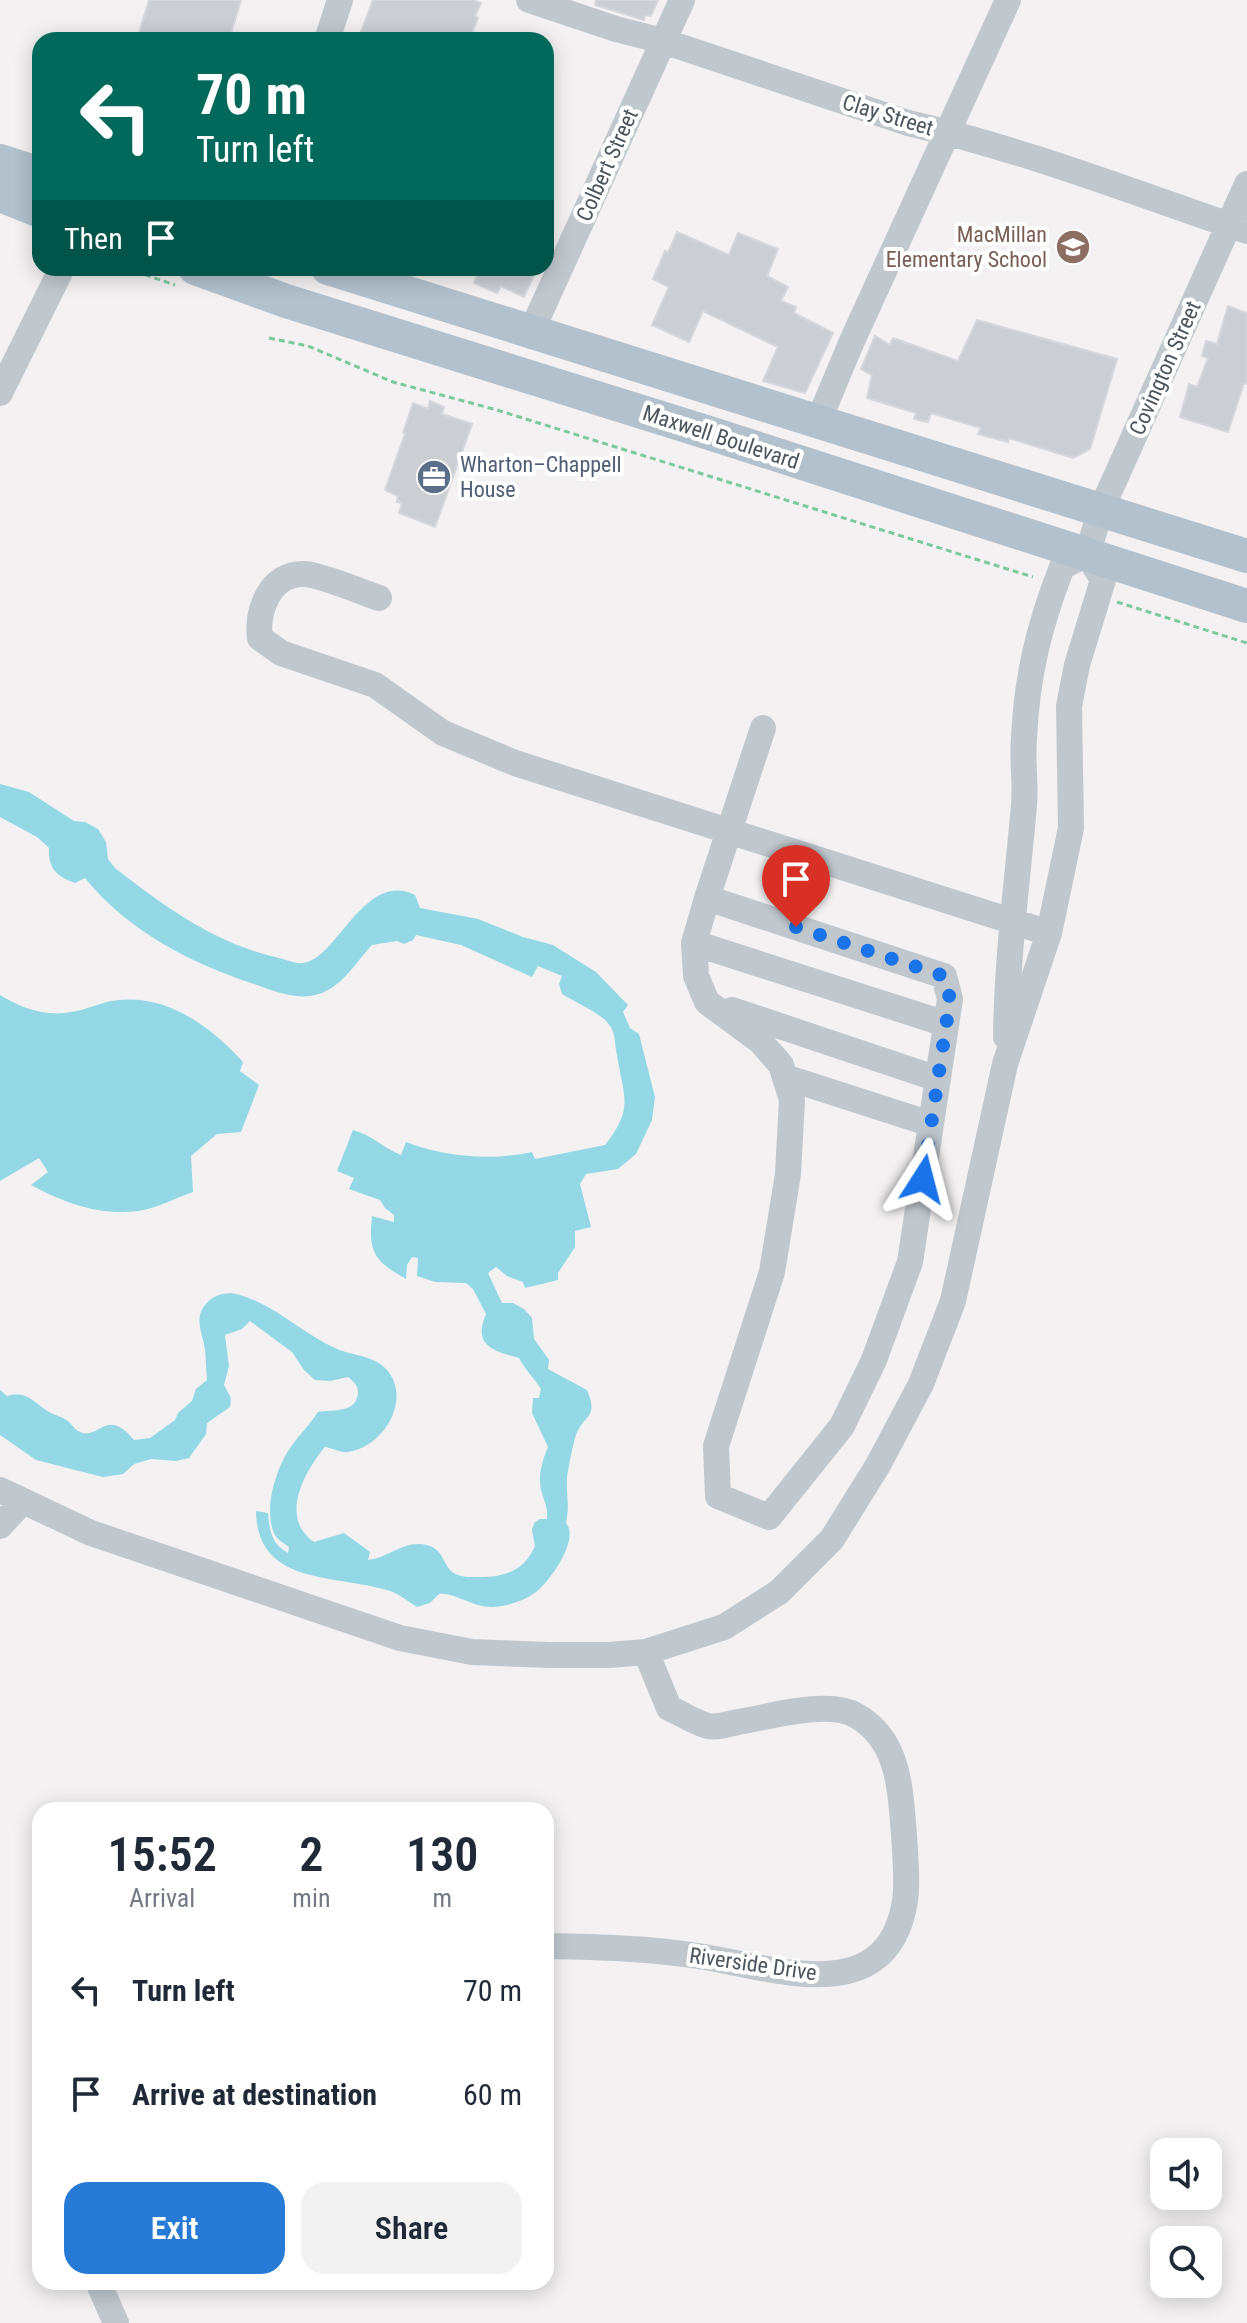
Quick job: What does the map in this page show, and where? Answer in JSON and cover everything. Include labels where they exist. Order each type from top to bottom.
[{"type":"main road","points":[[0,161],[32,171]]},
{"type":"main road","points":[[0,195],[32,208]]},
{"type":"main road","name":"Maxwell Boulevard","points":[[217,276],[286,301],[1247,606]]},
{"type":"main road","name":"Maxwell Boulevard","points":[[354,276],[1247,556]]},
{"type":"street","points":[[330,32],[340,0]]},
{"type":"street","name":"Clay Street","points":[[529,0],[908,123],[947,132],[1147,196],[1237,228]]},
{"type":"street","name":"Colbert Street","points":[[532,330],[682,0]]},
{"type":"street","points":[[818,422],[1008,0]]},
{"type":"street","name":"Covington Street","points":[[1087,554],[1101,510],[1237,228],[1247,184]]},
{"type":"street","points":[[0,393],[58,276]]},
{"type":"street","points":[[0,1526],[12,1496],[91,1533],[400,1638],[472,1652],[609,1655],[646,1652],[724,1627],[779,1592],[832,1539],[878,1465],[921,1384],[953,1301],[1005,1064],[1049,933],[1071,828],[1069,706],[1077,665],[1103,580],[1087,554],[1062,567],[1033,653],[1023,742],[1025,801],[1007,976],[1005,1064]]},
{"type":"street","points":[[379,598],[305,574],[284,578],[266,597],[258,623],[260,638],[281,653],[375,685],[443,733],[515,763],[1049,933]]},
{"type":"street","points":[[707,898],[944,976],[950,999],[910,1262],[874,1360],[842,1426],[769,1517],[718,1496],[716,1446],[772,1272],[788,1174],[792,1100],[781,1065],[760,1041],[707,1002],[696,976],[694,943],[707,898],[763,728]]},
{"type":"street","points":[[1023,742],[1068,741]]},
{"type":"street","points":[[694,943],[946,1024]]},
{"type":"street","points":[[707,1002],[938,1079]]},
{"type":"street","points":[[785,1077],[931,1124]]},
{"type":"street","name":"Riverside Drive","points":[[554,1946],[696,1956],[816,1976],[849,1971],[872,1961],[891,1941],[899,1925],[906,1898],[898,1775],[894,1759],[877,1732],[851,1713],[822,1709],[709,1727],[669,1708],[646,1652]]},
{"type":"street","points":[[102,2290],[116,2323]]},
{"type":"path","points":[[269,338],[308,346],[393,382],[497,410],[1055,583]]},
{"type":"path","points":[[1097,596],[1247,643]]},
{"type":"water","points":[[0,784],[29,792],[74,821],[85,822],[98,829],[106,842],[108,859],[115,868],[192,922],[256,952],[297,963],[315,958],[328,948],[366,905],[381,895],[397,891],[415,895],[420,908],[478,919],[553,945],[596,972],[628,1005],[623,1012],[630,1028],[639,1034],[655,1097],[652,1120],[636,1154],[618,1169],[586,1174],[580,1184],[591,1227],[575,1231],[575,1247],[558,1273],[558,1280],[525,1288],[523,1282],[507,1276],[496,1267],[488,1273],[502,1303],[513,1303],[532,1318],[534,1339],[549,1360],[548,1369],[587,1390],[591,1406],[576,1435],[568,1470],[566,1523],[569,1539],[566,1549],[549,1579],[531,1595],[505,1606],[486,1607],[439,1594],[430,1603],[417,1607],[390,1591],[304,1573],[285,1565],[270,1553],[260,1536],[256,1511],[268,1513],[272,1536],[288,1553],[289,1547],[275,1535],[270,1515],[272,1492],[283,1460],[318,1412],[348,1407],[356,1400],[358,1390],[348,1377],[315,1380],[292,1352],[250,1321],[242,1329],[225,1335],[229,1366],[224,1385],[231,1398],[230,1407],[207,1423],[206,1434],[189,1458],[176,1461],[151,1459],[134,1464],[123,1474],[103,1477],[36,1460],[0,1435],[0,1390],[7,1396],[28,1397],[66,1420],[77,1431],[92,1433],[109,1425],[124,1430],[134,1440],[150,1438],[175,1420],[178,1413],[192,1401],[196,1389],[207,1380],[199,1321],[202,1310],[217,1296],[226,1293],[240,1295],[265,1306],[335,1348],[381,1364],[394,1381],[397,1394],[395,1407],[383,1431],[373,1441],[348,1452],[325,1447],[310,1469],[298,1495],[298,1521],[304,1532],[314,1542],[344,1533],[370,1552],[368,1560],[420,1544],[433,1548],[451,1571],[463,1576],[485,1577],[511,1572],[525,1562],[535,1546],[534,1523],[547,1519],[540,1481],[548,1447],[532,1413],[533,1398],[539,1398],[541,1389],[519,1358],[501,1353],[484,1340],[482,1325],[486,1314],[473,1289],[466,1283],[435,1282],[417,1276],[418,1258],[412,1257],[407,1265],[406,1279],[381,1261],[371,1239],[372,1216],[394,1222],[394,1215],[380,1200],[349,1189],[354,1178],[337,1171],[353,1130],[401,1155],[406,1142],[469,1156],[532,1152],[535,1159],[605,1145],[624,1111],[624,1091],[612,1028],[595,1013],[562,994],[559,984],[562,976],[538,966],[532,977],[461,945],[416,935],[404,944],[397,941],[372,945],[335,986],[311,996],[286,994],[230,976],[184,955],[140,929],[85,878],[75,883],[58,874],[50,861],[49,848],[37,837],[0,817]]},
{"type":"water","points":[[0,995],[16,1004],[43,1012],[62,1013],[113,1001],[137,1000],[172,1008],[188,1016],[231,1049],[243,1062],[240,1071],[259,1085],[241,1132],[217,1134],[191,1156],[193,1192],[139,1211],[110,1212],[83,1207],[31,1185],[48,1172],[39,1158],[0,1181]]},
{"type":"building","points":[[149,0],[241,0],[231,32],[139,32]]},
{"type":"building","points":[[373,0],[472,0],[481,3],[472,32],[361,32]]},
{"type":"building","points":[[596,0],[658,0],[651,16],[645,15],[644,20],[595,5]]},
{"type":"building","points":[[677,232],[729,255],[738,233],[778,249],[767,276],[788,287],[781,301],[796,307],[794,313],[833,333],[805,393],[763,381],[778,347],[703,311],[689,342],[652,325],[669,287],[653,279]]},
{"type":"building","points":[[477,276],[533,276],[524,297],[501,286],[497,293],[474,283]]},
{"type":"building","points":[[1228,306],[1247,313],[1247,384],[1244,383],[1228,432],[1180,417],[1189,384],[1197,387],[1208,358],[1202,356],[1206,341],[1217,344]]},
{"type":"building","points":[[977,320],[1117,359],[1090,449],[1073,458],[1009,438],[1008,442],[978,434],[981,428],[931,413],[928,422],[914,419],[916,413],[867,398],[872,375],[861,369],[875,336],[890,345],[893,338],[958,361]]},
{"type":"building","name":"Wharton–Chappell House","points":[[430,401],[444,407],[442,414],[472,424],[435,527],[399,513],[402,503],[397,502],[398,496],[385,490],[413,403],[428,409]]},
{"type":"place","name":"MacMillan Elementary School","points":[[1073,247]]},
{"type":"place","name":"Wharton–Chappell House","points":[[434,477]]},
{"type":"route","points":[[796,927],[944,976],[950,999],[923,1179]]}]
